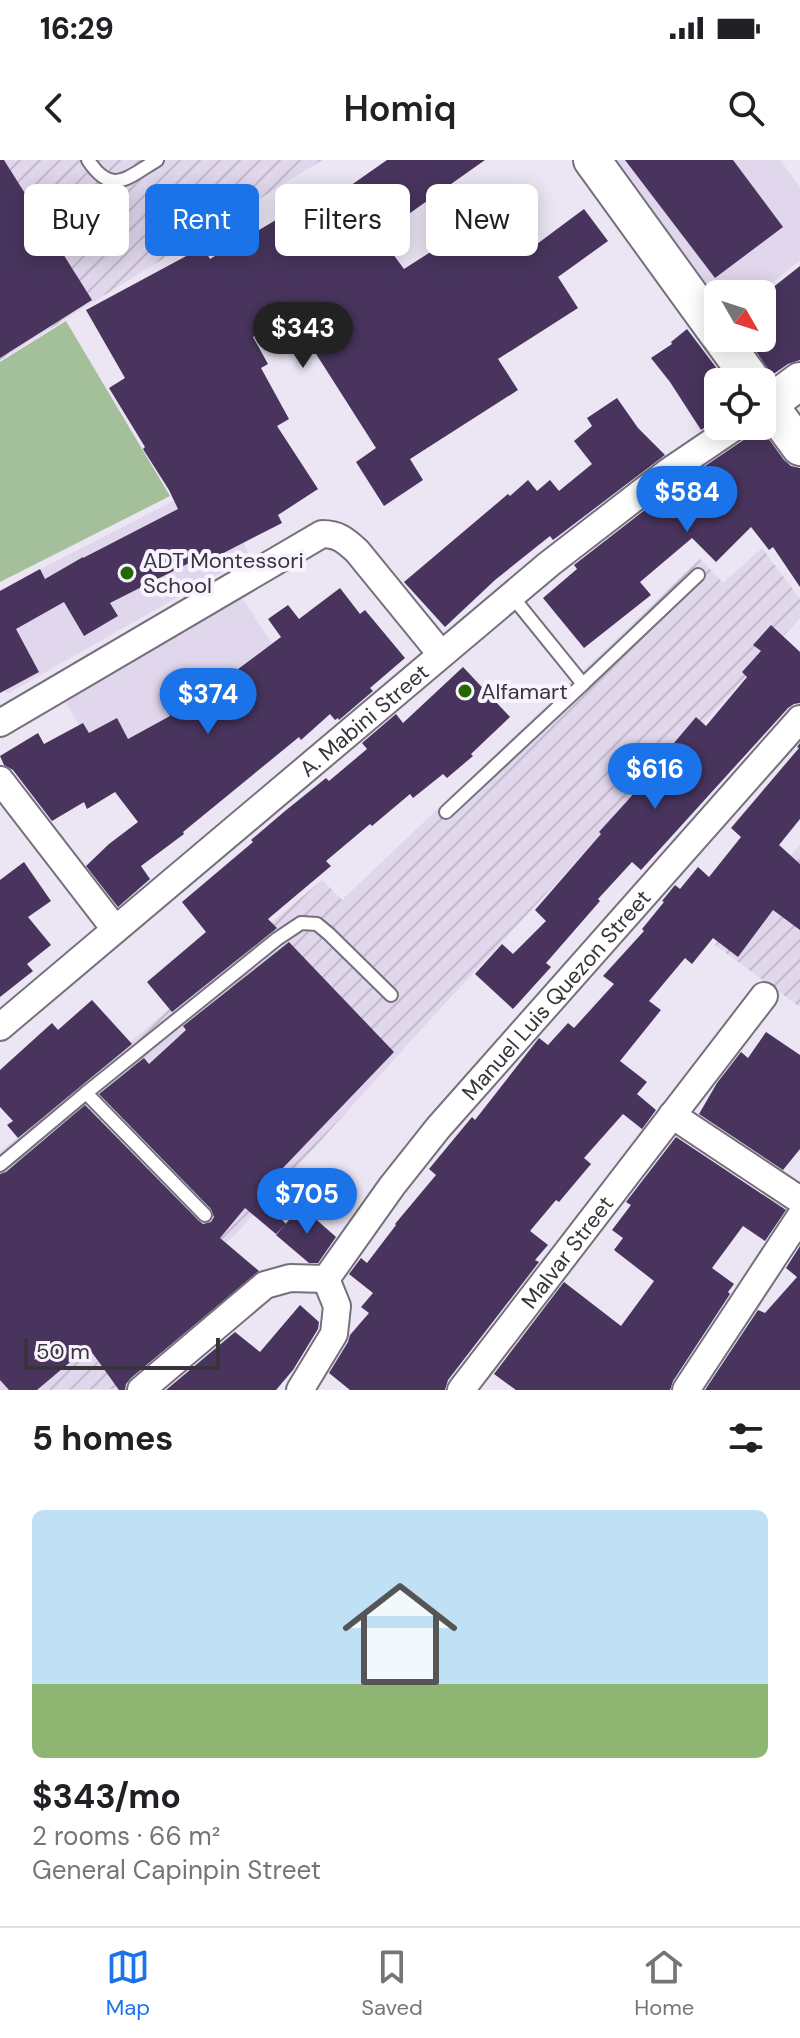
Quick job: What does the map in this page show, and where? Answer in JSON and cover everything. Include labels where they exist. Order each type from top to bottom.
[{"type":"street","points":[[592,160],[704,315]]},
{"type":"street","points":[[776,391],[800,381]]},
{"type":"street","points":[[776,416],[800,447]]},
{"type":"street","name":"A. Mabini Street","points":[[0,1027],[511,595],[668,472],[715,440]]},
{"type":"street","points":[[0,723],[322,534],[335,534],[357,551],[441,654]]},
{"type":"street","name":"Manuel Luis Quezon Street","points":[[326,1279],[438,1128],[800,719]]},
{"type":"street","points":[[0,780],[115,929]]},
{"type":"street","name":"Malvar Street","points":[[461,1390],[764,996]]},
{"type":"street","points":[[672,1115],[800,1200]]},
{"type":"street","points":[[686,1390],[800,1217]]},
{"type":"street","points":[[141,1390],[265,1285],[290,1278],[326,1279],[337,1306],[334,1334],[300,1390]]},
{"type":"lane","points":[[88,160],[107,180],[121,182],[157,160]]},
{"type":"lane","points":[[446,812],[698,575]]},
{"type":"lane","points":[[511,595],[583,684]]},
{"type":"lane","points":[[0,1165],[277,939],[301,923],[317,924],[391,995]]},
{"type":"lane","points":[[86,1093],[205,1215]]},
{"type":"shaded area","points":[[0,160],[322,160],[283,184],[275,184],[275,189],[259,199],[259,184],[145,184],[145,256],[167,256],[0,360]]},
{"type":"shaded area","points":[[605,160],[780,160],[800,187],[800,260],[775,280],[704,280],[704,287]]},
{"type":"shaded area","name":"ADT Montessori School","points":[[212,481],[250,556],[7,694],[0,682],[0,590]]},
{"type":"shaded area","points":[[762,548],[800,599],[800,618],[234,1236],[94,1358],[123,1389],[0,1390],[0,1152],[322,880],[342,900],[700,559],[723,583]]},
{"type":"shaded area","name":"ADT Montessori School","points":[[241,596],[293,676],[124,799],[64,700]]},
{"type":"shaded area","points":[[800,845],[800,1007],[715,945]]},
{"type":"green space","points":[[66,321],[170,496],[0,582],[0,362]]},
{"type":"building","points":[[0,160],[4,160],[24,192],[24,256],[64,256],[92,300],[0,358]]},
{"type":"building","points":[[387,160],[485,160],[451,184],[426,184],[426,202],[410,213],[410,184],[353,184]]},
{"type":"building","points":[[625,160],[733,160],[783,227],[715,278]]},
{"type":"building","points":[[584,209],[608,241],[558,277],[578,308],[498,359],[518,390],[410,459],[423,480],[384,506],[356,462],[376,448],[290,313],[253,337],[268,364],[261,368],[289,419],[277,426],[318,489],[278,515],[282,523],[206,562],[203,556],[110,603],[118,616],[84,636],[64,602],[16,629],[39,672],[0,693],[0,591],[40,569],[45,579],[178,509],[109,388],[125,378],[86,310],[186,256],[208,256],[210,259],[215,256],[259,256],[259,230],[275,220],[275,256],[394,256],[404,269],[426,255],[538,256],[538,243]]},
{"type":"building","points":[[800,266],[800,360],[776,372],[776,368],[767,368],[756,352],[776,352],[776,285]]},
{"type":"building","points":[[687,329],[716,368],[704,368],[704,428],[701,430],[651,358]]},
{"type":"building","points":[[617,398],[638,428],[665,455],[553,540],[550,536],[495,580],[445,627],[404,582],[528,480],[537,491],[550,480],[559,491],[592,464],[574,441],[592,426],[587,418]]},
{"type":"building","points":[[744,440],[769,440],[784,460],[800,468],[800,587],[773,547],[769,550],[751,527],[716,562],[692,538],[640,582],[651,595],[584,648],[543,598],[577,569],[574,565],[677,485]]},
{"type":"building","points":[[340,588],[360,614],[365,610],[405,658],[339,720],[330,714],[141,866],[150,879],[118,907],[86,866],[138,822],[115,792],[87,809],[84,802],[52,821],[13,770],[4,765],[0,756],[38,733],[44,744],[83,723],[89,733],[117,718],[128,739],[170,716],[163,704],[215,670],[222,681],[281,637],[268,619],[288,605],[299,619]]},
{"type":"building","points":[[771,625],[800,652],[800,703],[788,708],[641,870],[632,862],[546,963],[551,967],[513,1009],[475,974],[502,944],[513,954],[546,921],[535,910],[601,834],[599,832],[677,746],[674,743],[696,717],[706,726],[747,677],[742,672],[761,651],[753,645]]},
{"type":"building","points":[[463,667],[510,717],[447,778],[443,774],[413,798],[410,794],[326,861],[331,866],[268,919],[277,928],[172,1012],[147,982],[206,932],[182,902],[285,811],[326,778],[329,781],[367,749],[362,743],[396,714],[403,723]]},
{"type":"building","points":[[800,743],[800,819],[779,845],[800,864],[800,930],[773,910],[738,957],[713,938],[692,964],[685,958],[649,1001],[661,1010],[620,1061],[647,1082],[637,1094],[656,1110],[642,1129],[623,1114],[584,1158],[591,1164],[530,1231],[548,1245],[535,1260],[539,1262],[448,1380],[445,1390],[350,1390],[329,1373],[350,1335],[369,1313],[361,1307],[373,1293],[349,1274],[361,1258],[367,1263],[436,1175],[429,1169],[472,1117],[475,1120],[539,1038],[548,1045],[568,1023],[574,1028],[614,984],[603,976],[644,931],[642,929],[675,885],[680,889],[698,867],[709,877],[741,837],[731,828]]},
{"type":"building","points":[[24,862],[51,901],[28,917],[51,945],[27,964],[33,971],[0,997],[0,880]]},
{"type":"building","points":[[289,942],[394,1052],[258,1194],[286,1224],[276,1234],[245,1208],[220,1238],[259,1271],[131,1378],[125,1390],[119,1390],[88,1347],[37,1390],[9,1390],[0,1380],[0,1174],[85,1105],[199,1221],[203,1224],[211,1222],[214,1217],[211,1209],[99,1094],[144,1058],[149,1064],[186,1030],[183,1026]]},
{"type":"building","points":[[92,1000],[132,1044],[18,1138],[7,1125],[13,1121],[0,1107],[0,1070],[52,1023],[58,1030]]},
{"type":"building","points":[[766,1032],[800,1055],[800,1149],[783,1170],[699,1114],[717,1083],[741,1052],[748,1058]]},
{"type":"building","points":[[676,1137],[786,1210],[765,1241],[743,1226],[712,1268],[734,1284],[670,1390],[516,1390],[494,1374],[564,1282],[621,1326],[654,1281],[614,1250],[623,1238],[612,1230],[631,1205],[626,1202]]},
{"type":"building","points":[[301,1206],[336,1237],[318,1263],[309,1263],[276,1235]]},
{"type":"building","points":[[800,1246],[800,1390],[705,1390],[758,1310],[765,1313],[797,1277],[786,1268]]},
{"type":"building","points":[[300,1305],[319,1322],[318,1329],[293,1370],[276,1390],[166,1390],[235,1332],[260,1352]]},
{"type":"place","name":"ADT Montessori School","points":[[127,573]]},
{"type":"place","name":"Alfamart","points":[[465,691]]}]
